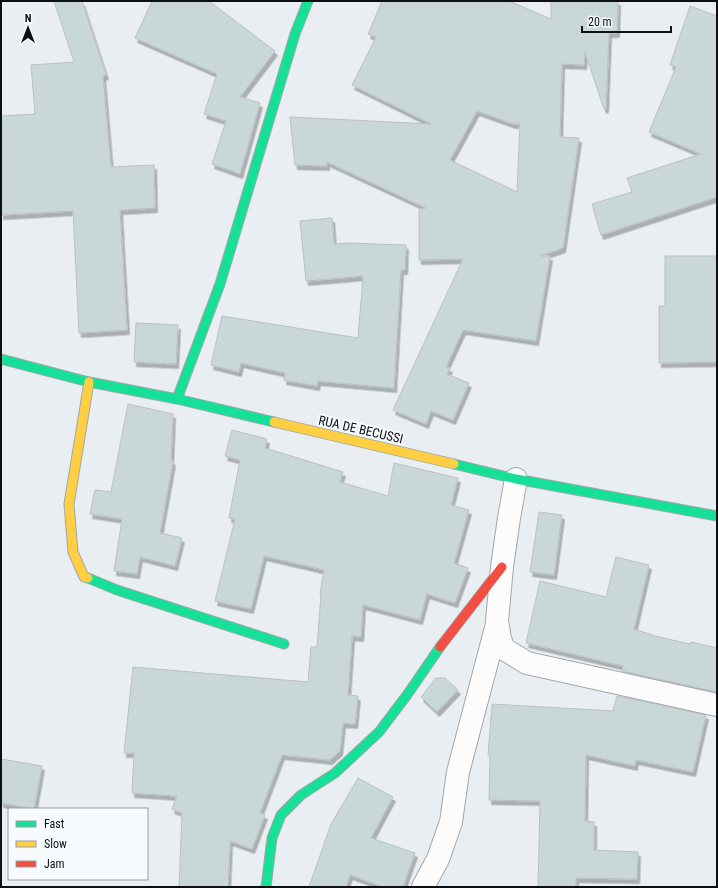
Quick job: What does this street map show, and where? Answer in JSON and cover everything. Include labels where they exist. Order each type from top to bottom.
[{"type":"street","points":[[177,399],[220,284],[295,34],[308,1]]},
{"type":"street","name":"RUA DE BECUSSI","points":[[1,359],[89,382],[177,399],[516,479],[717,516]]},
{"type":"street","points":[[89,382],[69,504],[73,552],[84,577],[117,590],[284,644]]},
{"type":"street","points":[[422,887],[438,859],[451,822],[458,772],[497,621],[502,567],[516,479]]},
{"type":"street","points":[[266,887],[272,838],[281,815],[301,795],[336,773],[379,732],[407,695],[439,648],[502,567]]},
{"type":"street","points":[[497,621],[500,639],[504,649],[528,663],[717,705]]},
{"type":"building","points":[[54,1],[82,1],[106,75],[103,76],[111,167],[154,165],[155,208],[120,210],[127,330],[79,333],[73,211],[1,215],[1,116],[35,114],[31,65],[74,62]]},
{"type":"building","points":[[152,1],[209,1],[275,51],[240,97],[260,103],[240,174],[212,164],[226,121],[204,114],[217,74],[135,38]]},
{"type":"building","points":[[382,1],[509,1],[551,19],[551,1],[618,1],[617,33],[609,33],[606,108],[604,109],[585,52],[584,65],[562,64],[560,137],[579,138],[563,248],[540,256],[550,256],[536,341],[463,330],[446,367],[450,368],[447,374],[469,383],[453,420],[431,411],[426,424],[393,410],[463,259],[419,260],[419,209],[426,208],[327,162],[327,166],[295,165],[290,117],[431,124],[352,85],[376,37],[368,34]],"holes":[[[477,111],[513,124],[520,124],[517,192],[450,160]]]},
{"type":"building","points":[[690,6],[717,16],[717,197],[601,235],[592,204],[632,192],[627,178],[701,154],[649,132],[676,67],[670,65]]},
{"type":"building","points":[[332,218],[334,244],[406,245],[405,270],[401,270],[394,388],[318,381],[317,386],[284,380],[285,373],[241,363],[239,372],[211,365],[222,316],[358,338],[363,276],[306,281],[300,221]]},
{"type":"building","points":[[665,256],[717,256],[717,362],[659,363],[659,306],[665,306]]},
{"type":"building","points":[[136,323],[178,325],[176,364],[134,362]]},
{"type":"building","points":[[128,404],[173,414],[171,460],[173,461],[160,533],[182,538],[175,566],[140,557],[137,574],[114,571],[122,519],[90,514],[95,490],[111,492]]},
{"type":"building","points":[[232,430],[267,439],[265,448],[343,472],[340,482],[388,496],[394,463],[458,478],[451,505],[469,510],[454,563],[468,568],[455,603],[427,594],[420,620],[363,605],[361,637],[352,636],[348,695],[358,696],[355,724],[343,723],[340,751],[330,760],[282,755],[260,813],[265,815],[252,849],[230,841],[228,887],[179,887],[182,813],[172,809],[177,796],[132,793],[134,753],[124,753],[133,667],[308,682],[311,647],[317,647],[320,594],[324,570],[264,556],[251,609],[215,601],[235,519],[229,518],[240,460],[225,456]]},
{"type":"building","points":[[539,512],[562,515],[554,575],[530,572]]},
{"type":"building","points":[[616,557],[649,565],[634,629],[655,636],[690,644],[691,642],[717,648],[717,692],[622,671],[623,666],[526,643],[540,581],[606,597]]},
{"type":"building","points":[[436,678],[445,678],[458,690],[437,712],[421,697]]},
{"type":"building","points":[[617,696],[706,715],[693,772],[636,760],[635,766],[586,755],[585,821],[594,822],[594,850],[638,852],[637,879],[576,878],[576,887],[538,887],[540,801],[489,800],[490,755],[488,755],[492,704],[613,711]]},
{"type":"building","points":[[1,759],[42,766],[34,808],[1,803]]},
{"type":"building","points":[[358,778],[393,797],[371,838],[415,853],[403,887],[383,887],[350,875],[346,887],[309,887],[331,824]]},
{"type":"traffic: fast","points":[[177,399],[220,284],[295,34],[308,1]]},
{"type":"traffic: fast","points":[[1,359],[89,382],[177,399],[274,422]]},
{"type":"traffic: fast","points":[[454,464],[516,479],[717,516]]},
{"type":"traffic: fast","points":[[88,578],[117,590],[284,644]]},
{"type":"traffic: fast","points":[[266,887],[272,838],[281,815],[301,795],[335,773],[379,732],[440,647]]},
{"type":"traffic: slow","points":[[88,578],[84,577],[73,552],[69,504],[89,382]]},
{"type":"traffic: slow","points":[[274,422],[454,464]]},
{"type":"traffic: jam","points":[[440,647],[502,567]]}]
